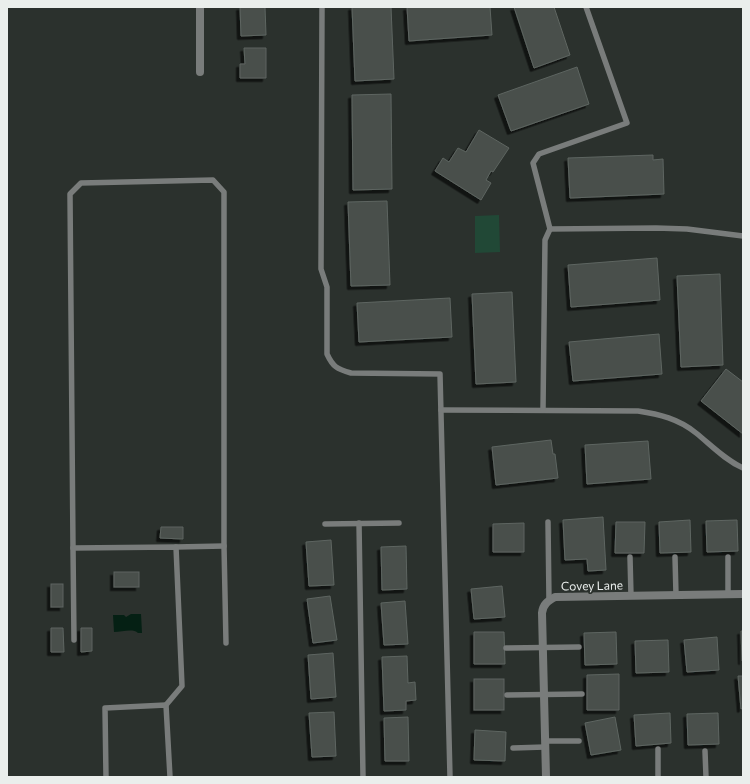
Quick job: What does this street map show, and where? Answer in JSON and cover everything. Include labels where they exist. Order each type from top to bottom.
[{"type":"street","points":[[200,7],[200,72]]},
{"type":"street","name":"Covey Lane","points":[[546,777],[542,609],[544,604],[555,597],[743,594]]},
{"type":"lane","points":[[322,7],[321,269],[327,287],[327,354],[332,364],[340,370],[350,373],[440,374],[450,777]]},
{"type":"lane","points":[[543,410],[545,240],[550,229],[533,163],[539,154],[628,124],[586,7]]},
{"type":"lane","points":[[74,640],[70,194],[81,183],[213,180],[224,192],[224,546],[226,643]]},
{"type":"lane","points":[[550,229],[687,229],[743,236]]},
{"type":"lane","points":[[441,410],[638,411],[666,416],[695,432],[731,462],[743,468]]},
{"type":"lane","points":[[325,524],[399,522]]},
{"type":"lane","points":[[548,522],[549,600]]},
{"type":"lane","points":[[359,523],[363,777]]},
{"type":"lane","points":[[73,548],[224,546]]},
{"type":"lane","points":[[170,777],[166,705],[182,686],[176,547]]},
{"type":"lane","points":[[630,557],[631,596]]},
{"type":"lane","points":[[675,557],[676,595]]},
{"type":"lane","points":[[728,557],[728,595]]},
{"type":"lane","points":[[506,648],[579,648]]},
{"type":"lane","points":[[507,695],[582,694]]},
{"type":"lane","points":[[106,777],[105,708],[166,705]]},
{"type":"lane","points":[[513,748],[579,741]]},
{"type":"lane","points":[[658,749],[658,777]]},
{"type":"lane","points":[[705,751],[706,777]]},
{"type":"shaded area","points":[[499,215],[500,252],[475,253],[475,216]]},
{"type":"shaded area","points":[[131,614],[141,614],[142,633],[130,630],[114,632],[113,615],[124,615],[126,617]]},
{"type":"building","points":[[240,7],[265,7],[266,35],[241,36]]},
{"type":"building","points":[[352,7],[391,7],[394,79],[355,81]]},
{"type":"building","points":[[407,7],[490,7],[492,35],[409,41]]},
{"type":"building","points":[[514,7],[554,7],[570,55],[534,68]]},
{"type":"building","points":[[244,48],[266,48],[266,78],[240,78],[240,64],[245,64]]},
{"type":"building","points":[[577,67],[589,104],[511,131],[498,95]]},
{"type":"building","points":[[391,94],[392,189],[353,190],[352,95]]},
{"type":"building","points":[[479,130],[509,148],[486,180],[491,183],[481,200],[435,171],[443,158],[449,162],[458,148],[466,152]]},
{"type":"building","points":[[653,155],[653,160],[663,159],[664,194],[570,198],[568,158]]},
{"type":"building","points":[[387,201],[390,285],[351,286],[348,202]]},
{"type":"building","points":[[657,258],[660,300],[571,307],[568,265]]},
{"type":"building","points":[[720,274],[723,365],[681,367],[677,276]]},
{"type":"building","points":[[512,292],[516,382],[476,384],[472,294]]},
{"type":"building","points":[[450,298],[452,337],[359,342],[357,303]]},
{"type":"building","points":[[659,334],[662,374],[573,381],[569,342]]},
{"type":"building","points":[[726,369],[743,382],[743,434],[701,401]]},
{"type":"building","points":[[551,440],[553,454],[555,454],[558,478],[496,485],[492,447]]},
{"type":"building","points":[[648,441],[651,479],[587,484],[585,445]]},
{"type":"building","points":[[603,517],[606,570],[588,571],[587,559],[565,560],[563,520]]},
{"type":"building","points":[[690,520],[691,552],[660,553],[659,522]]},
{"type":"building","points":[[737,520],[738,551],[707,552],[706,521]]},
{"type":"building","points":[[616,522],[645,522],[644,553],[615,553]]},
{"type":"building","points":[[524,523],[524,552],[493,552],[493,524]]},
{"type":"building","points":[[161,527],[183,527],[183,539],[160,538]]},
{"type":"building","points":[[331,540],[334,585],[309,586],[306,542]]},
{"type":"building","points":[[406,546],[407,589],[382,590],[381,547]]},
{"type":"building","points":[[114,572],[139,572],[139,587],[114,587]]},
{"type":"building","points":[[51,584],[63,584],[63,607],[51,607]]},
{"type":"building","points":[[502,586],[505,617],[474,619],[471,589]]},
{"type":"building","points":[[330,596],[337,640],[313,643],[307,599]]},
{"type":"building","points":[[405,601],[408,644],[384,645],[381,603]]},
{"type":"building","points":[[51,628],[63,628],[64,652],[51,652]]},
{"type":"building","points":[[81,628],[92,628],[92,651],[81,652]]},
{"type":"building","points":[[741,631],[743,631],[743,661],[742,661]]},
{"type":"building","points":[[474,632],[504,632],[505,664],[474,664]]},
{"type":"building","points":[[616,632],[617,664],[585,665],[584,633]]},
{"type":"building","points":[[717,637],[719,670],[687,672],[684,640]]},
{"type":"building","points":[[668,640],[669,672],[636,673],[635,641]]},
{"type":"building","points":[[333,653],[336,697],[311,699],[308,655]]},
{"type":"building","points":[[407,656],[408,683],[415,682],[416,700],[406,701],[406,710],[384,711],[382,657]]},
{"type":"building","points":[[619,674],[619,710],[587,710],[587,675]]},
{"type":"building","points":[[738,676],[743,676],[743,708],[741,709]]},
{"type":"building","points":[[474,679],[504,679],[504,710],[474,710]]},
{"type":"building","points":[[334,712],[336,756],[312,757],[309,713]]},
{"type":"building","points":[[670,713],[671,743],[636,746],[634,715]]},
{"type":"building","points":[[718,713],[719,744],[688,745],[687,714]]},
{"type":"building","points":[[408,717],[409,761],[385,761],[384,718]]},
{"type":"building","points":[[615,717],[621,750],[591,755],[585,723]]},
{"type":"building","points":[[475,730],[506,732],[505,761],[474,760]]}]
